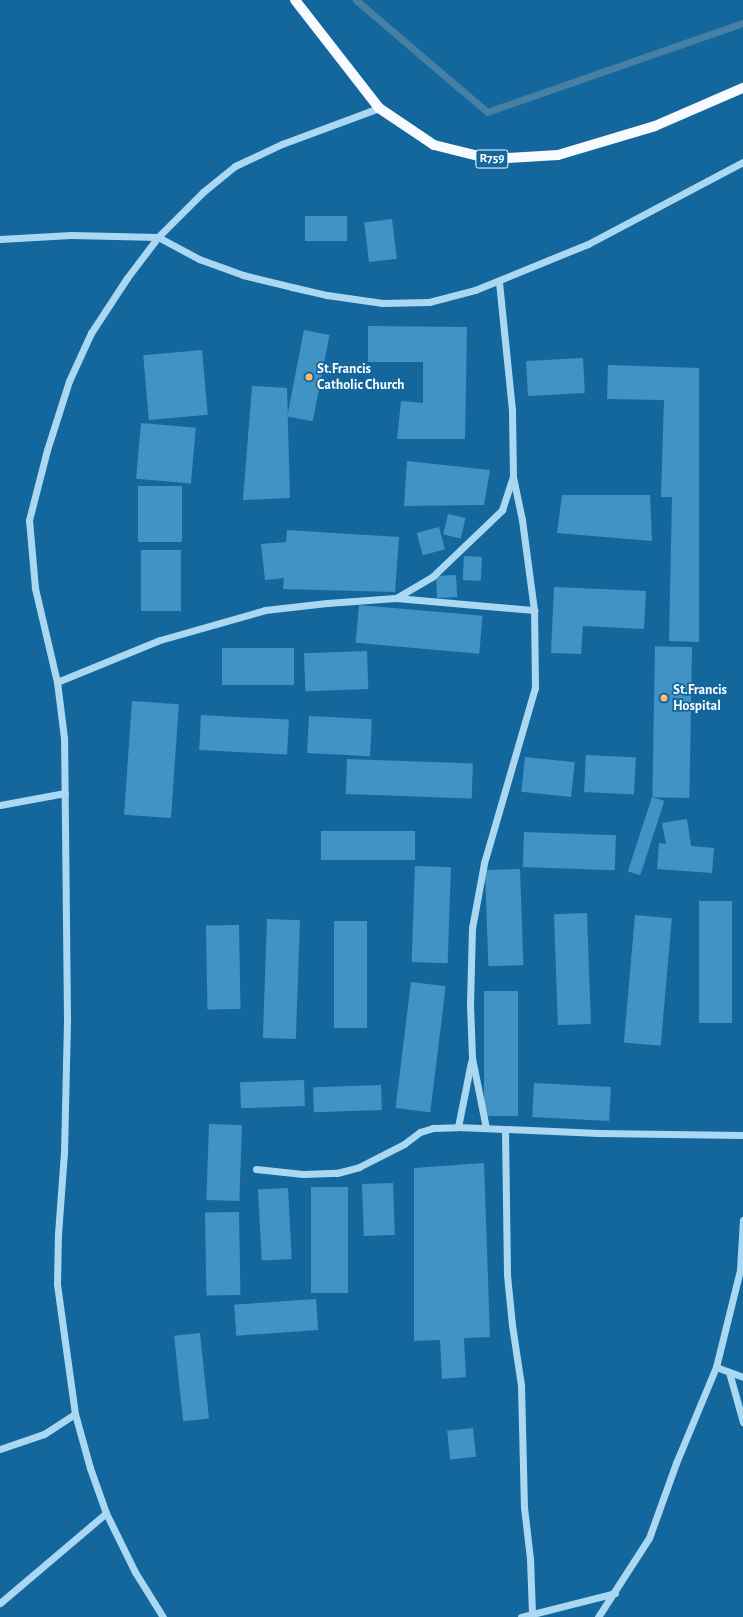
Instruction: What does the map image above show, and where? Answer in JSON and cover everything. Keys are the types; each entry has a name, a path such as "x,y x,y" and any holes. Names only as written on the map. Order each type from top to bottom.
{"main road":[{"name":"R759","path":"295,0 379,108 434,145 491,159 558,155 655,126 743,88"}],"street":[{"path":"163,1617 135,1572 106,1513 90,1468 75,1414 57,1284 58,1234 64,1153 67,1018 64,738 57,682 35,588 29,520 46,450 69,381 91,333 126,278 158,238 203,192 235,166 282,144 379,108"},
{"path":"0,239 71,235 158,238 199,259 243,275 327,295 382,303 428,302 475,290 588,244 743,162"},
{"path":"486,1128 472,1058 470,1004 472,928 484,863 536,688 534,610 522,520 513,477 512,410 499,281"},
{"path":"396,598 432,577 502,510 513,477"},
{"path":"57,682 160,640 264,610 326,603 396,598 534,610"},
{"path":"0,805 65,793"},
{"path":"458,1127 472,1058"},
{"path":"256,1169 303,1174 337,1173 359,1167 385,1154 420,1132 433,1128 486,1128 599,1134 743,1135"},
{"path":"505,1130 508,1275 512,1325 521,1385 524,1507 530,1560 532,1614"},
{"path":"598,1617 650,1538 676,1463 716,1367 740,1270 743,1220"},
{"path":"716,1367 743,1377"},
{"path":"729,1372 743,1422"},
{"path":"0,1449 44,1434 75,1414"},
{"path":"0,1603 106,1513"},
{"path":"521,1617 615,1593"}],"building":[{"path":"305,216 347,216 347,241 305,241"},
{"path":"392,219 397,259 369,262 364,222"},
{"path":"368,326 467,327 465,439 397,439 401,401 423,403 423,362 368,362"},
{"path":"304,330 330,335 313,421 287,416"},
{"path":"202,350 208,415 149,420 143,355"},
{"path":"583,358 585,393 528,396 526,361"},
{"path":"608,365 699,368 699,642 669,641 672,497 661,497 664,400 607,399"},
{"path":"252,386 287,388 290,498 243,500"},
{"path":"141,423 196,428 191,484 136,479"},
{"path":"407,461 490,470 484,505 404,506"},
{"path":"138,486 182,486 182,542 138,542"},
{"path":"562,495 650,495 652,541 557,533"},
{"path":"448,514 466,518 461,539 443,534"},
{"path":"439,527 445,549 423,555 417,533"},
{"path":"287,530 399,537 395,592 283,589 284,578 265,580 261,544 286,542"},
{"path":"141,550 181,550 181,611 141,611"},
{"path":"464,556 482,557 481,581 463,580"},
{"path":"456,575 457,597 437,598 436,576"},
{"path":"554,587 646,591 644,629 583,626 581,654 551,653"},
{"path":"359,605 483,616 479,654 356,643"},
{"path":"655,646 692,647 689,798 652,797"},
{"path":"222,648 294,648 294,685 222,685"},
{"path":"367,651 368,689 305,691 304,653"},
{"path":"132,701 179,704 171,818 124,815"},
{"path":"201,715 289,720 287,755 199,750"},
{"path":"309,716 372,719 370,756 307,753"},
{"path":"586,755 636,758 634,795 584,792"},
{"path":"525,757 575,762 571,797 521,792"},
{"path":"347,759 473,763 472,798 346,794"},
{"path":"652,797 664,801 640,875 628,871"},
{"path":"687,819 691,846 714,848 712,873 657,869 659,843 666,844 662,823"},
{"path":"321,831 415,831 415,860 321,860"},
{"path":"524,832 616,835 615,870 523,867"},
{"path":"415,866 451,867 448,963 412,962"},
{"path":"520,869 523,965 488,966 485,870"},
{"path":"699,901 732,901 732,1023 699,1023"},
{"path":"587,913 591,1024 558,1025 554,914"},
{"path":"635,915 672,918 661,1046 624,1043"},
{"path":"267,919 300,920 296,1039 263,1038"},
{"path":"334,921 367,921 367,1028 334,1028"},
{"path":"239,925 240,1009 207,1010 206,926"},
{"path":"411,982 446,986 430,1112 396,1108"},
{"path":"484,991 518,991 518,1116 484,1116"},
{"path":"304,1080 305,1106 241,1108 240,1082"},
{"path":"534,1083 611,1087 609,1121 532,1117"},
{"path":"381,1085 382,1110 314,1112 313,1087"},
{"path":"209,1124 242,1125 239,1201 206,1200"},
{"path":"484,1163 490,1337 464,1338 466,1377 442,1379 440,1340 414,1341 414,1168"},
{"path":"393,1183 395,1235 364,1236 362,1184"},
{"path":"311,1187 348,1187 348,1293 311,1293"},
{"path":"288,1188 292,1259 262,1260 258,1190"},
{"path":"239,1212 240,1295 206,1296 205,1213"},
{"path":"316,1299 318,1330 236,1336 234,1305"},
{"path":"200,1333 209,1419 183,1421 174,1336"},
{"path":"473,1428 476,1457 450,1460 447,1431"}],"waterway":[{"path":"356,0 487,112 743,23"}],"place":[{"name":"St.Francis Catholic Church","path":"309,377"},
{"name":"St.Francis Hospital","path":"664,698"}]}
